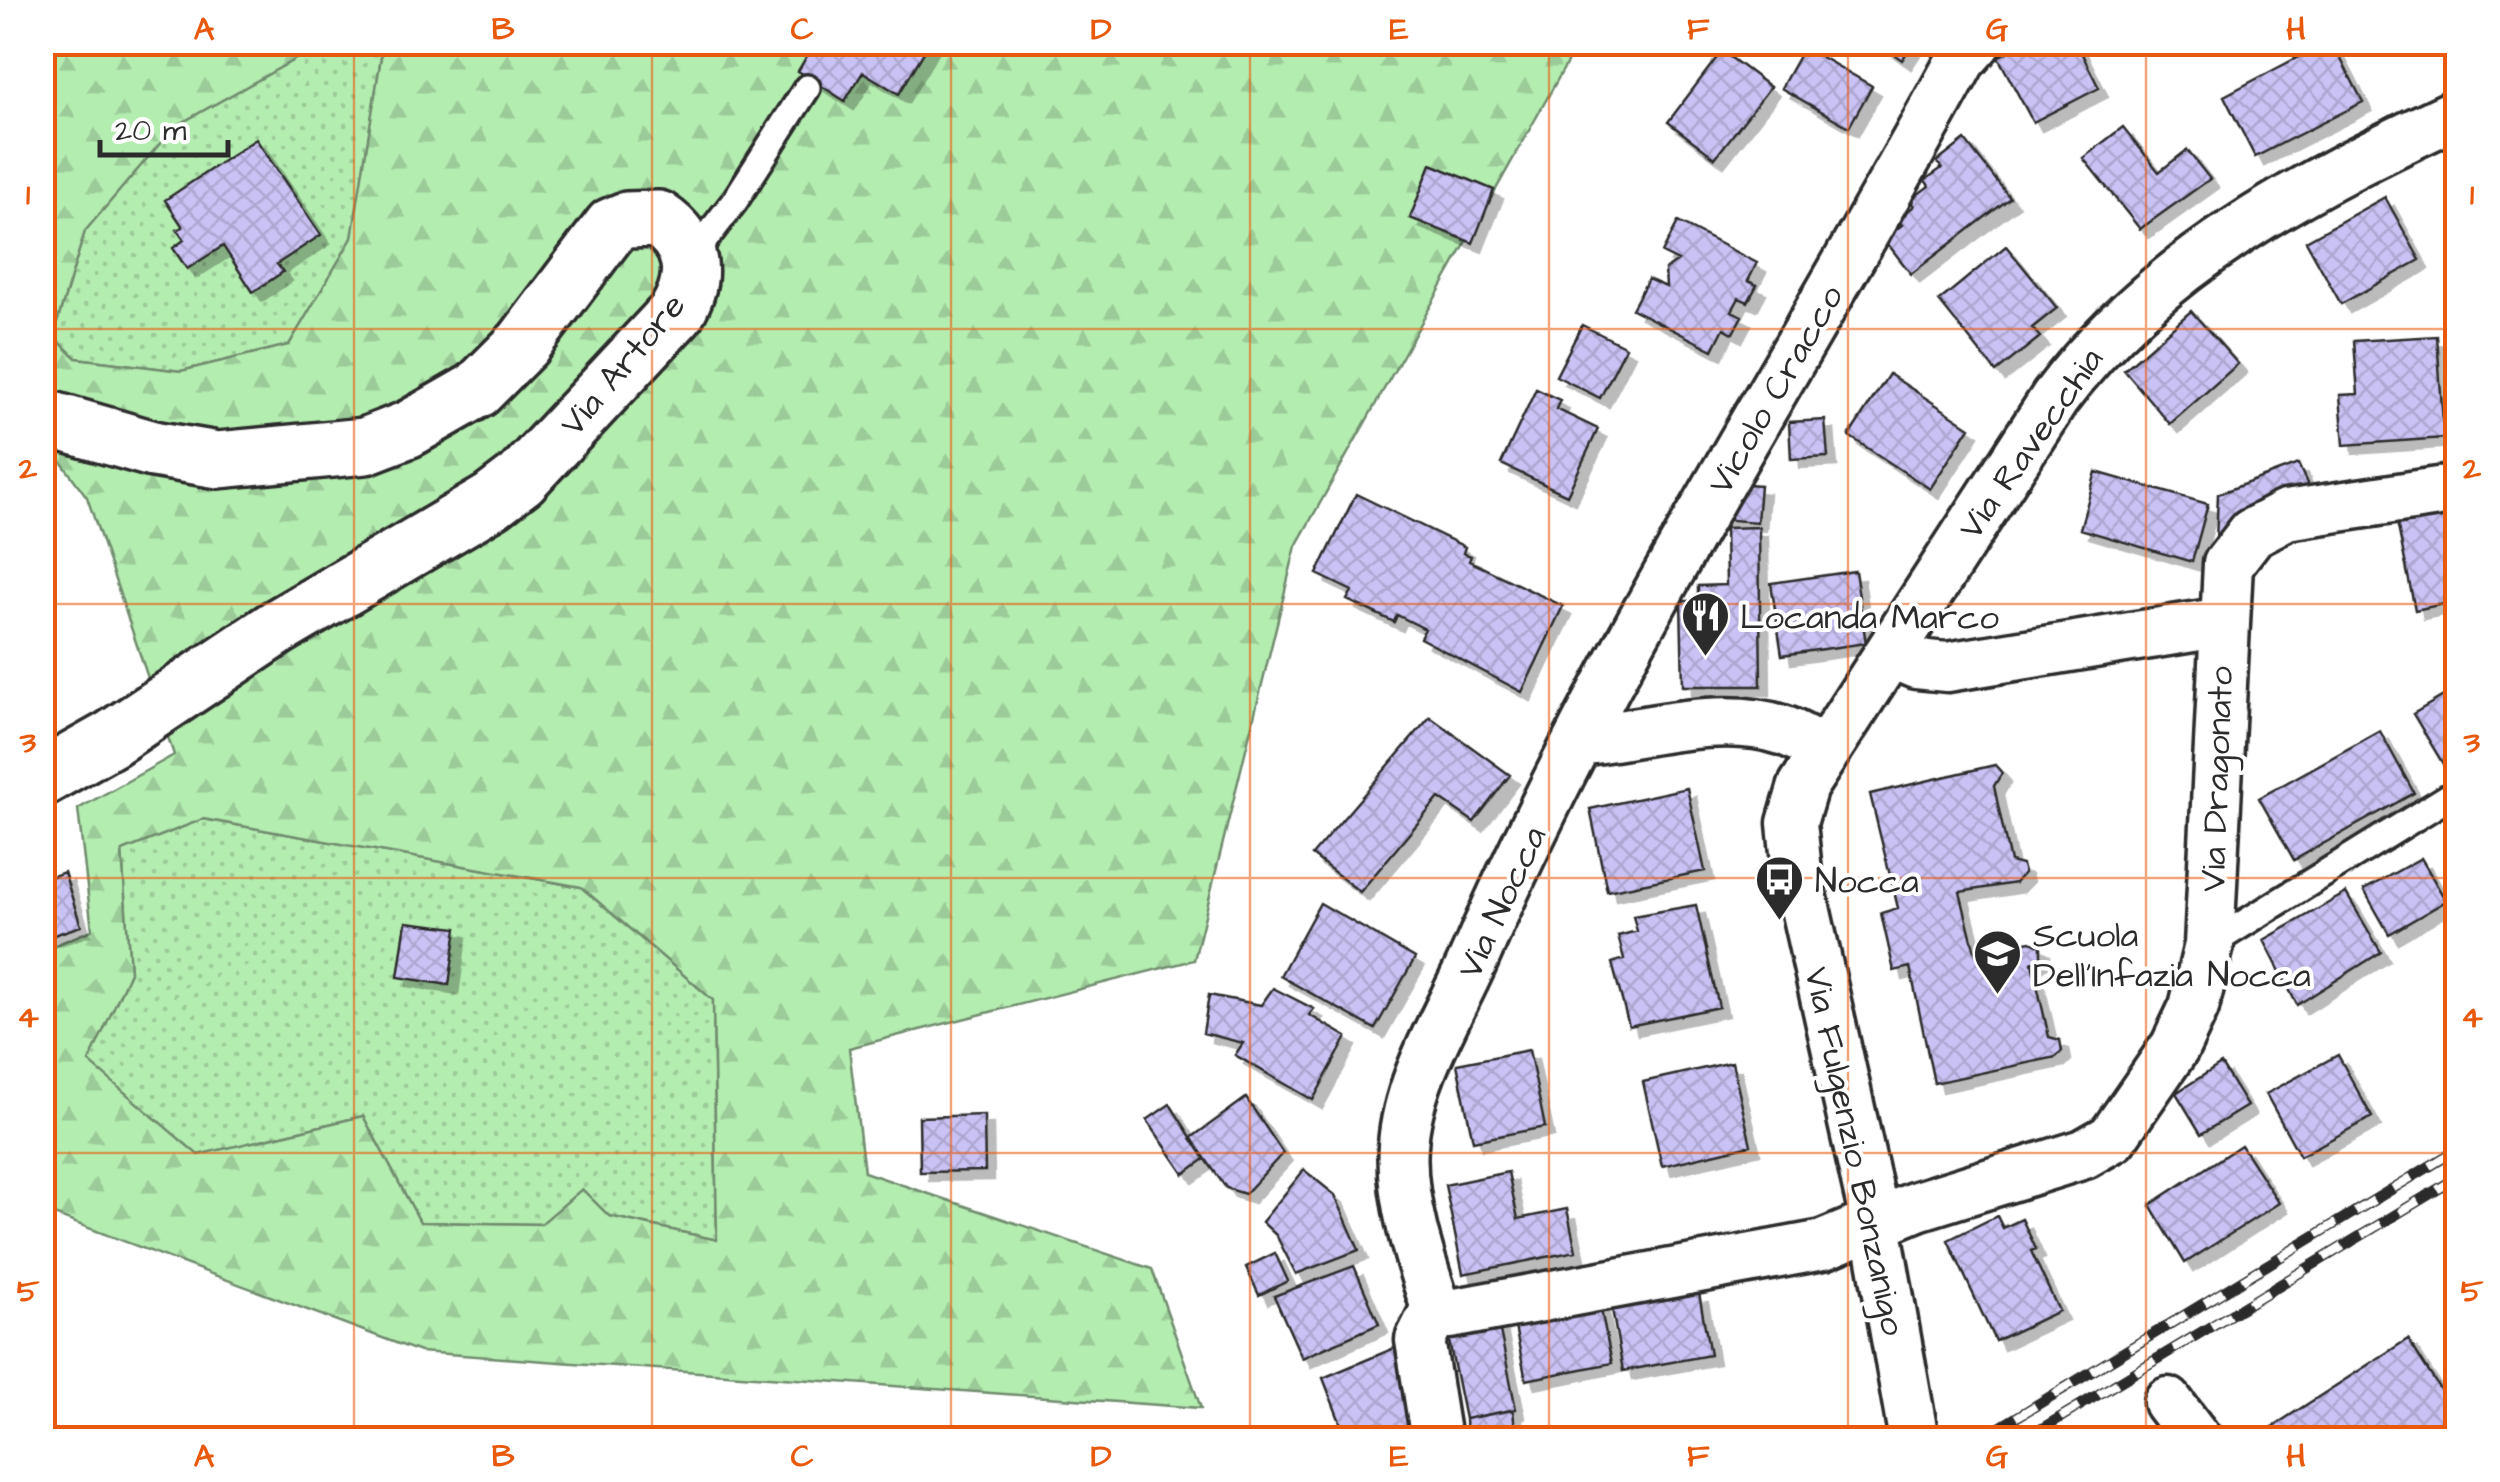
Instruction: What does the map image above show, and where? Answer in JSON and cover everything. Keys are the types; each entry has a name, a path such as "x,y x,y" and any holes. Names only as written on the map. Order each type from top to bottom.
{"street":[{"name":"Vicolo Cracco","path":"1580,741 1682,551 1961,60 1977,42"},
{"name":"Via Ravecchia","path":"1824,750 2055,398 2094,346 2146,296 2237,231 2334,170 2458,113"},
{"name":"Via Artore","path":"42,417 153,449 218,460 265,459 365,446 409,429 476,390 523,344 612,226 626,220 658,220 684,242 690,258 686,296 676,312 521,479 492,501 278,627 112,738 42,778"},
{"name":"Via Dragonato","path":"1876,1225 1918,1206 2084,1154 2112,1138 2176,1046 2194,1008 2209,945 2228,564 2252,533 2286,514 2458,490"},
{"name":"Via Dragonato","path":"1890,653 1916,664 1948,667 2223,622"},
{"path":"1580,741 1712,725 1762,725 1786,731 1824,750"},
{"name":"Via Nocca","path":"1436,1308 1408,1196 1403,1146 1418,1081 1516,860 1580,741"},
{"name":"Via Fulgenzio Bonzanigo","path":"1824,750 1803,786 1792,823 1797,872 1876,1225 1914,1440"},
{"path":"1436,1440 1420,1340 1436,1308 1450,1314 1823,1245 1876,1225"},
{"path":"2168,1402 2197,1440"}],"lane":[{"path":"690,258 734,202 807,88"},
{"path":"2209,945 2458,791"}],"green space":[{"path":"43,43 324,43 174,127 85,231 53,336 76,358 181,371 289,345 352,238 382,51 371,43 1578,43 1296,546 1194,960 849,1048 864,1172 1152,1269 1201,1408 420,1352 43,1211 43,950 92,930 78,809 174,755 87,497 43,437","holes":["203,819 581,887 713,1000 717,1240 609,1216 582,1189 541,1224 420,1222 363,1116 198,1155 89,1062 130,972 122,851"]},
{"path":"324,43 371,43 382,51 353,238 289,345 181,371 76,358 53,336 85,231 174,127"},
{"path":"203,819 581,887 713,1000 717,1240 609,1216 541,1224 420,1222 363,1116 198,1155 88,1062 130,972 122,851"}],"building":[{"path":"815,42 930,42 899,94 863,72 845,101 798,71"},
{"path":"1877,42 1914,42 1902,60"},
{"path":"2025,42 2076,42 2099,88 2033,122 1998,57"},
{"path":"2332,42 2363,102 2255,157 2224,96"},
{"path":"1804,47 1872,86 1849,127 1781,88"},
{"path":"1722,51 1770,87 1715,158 1668,122"},
{"path":"2123,127 2159,172 2187,150 2210,179 2140,229 2083,158"},
{"path":"256,139 321,235 277,264 283,272 253,292 223,246 187,269 173,248 184,240 177,230 183,227 165,200"},
{"path":"1965,140 2010,198 1911,274 1884,239 1902,225 1897,220 1914,206 1910,200 1929,186 1925,180 1942,168 1937,162"},
{"path":"1431,164 1494,190 1473,243 1410,218"},
{"path":"2385,197 2420,260 2341,304 2306,241"},
{"path":"1678,222 1757,263 1748,281 1757,285 1748,302 1739,298 1732,311 1742,316 1733,333 1724,328 1713,350 1632,309 1648,279 1666,287 1665,270 1678,261 1662,253"},
{"path":"2006,246 2057,308 2032,328 2040,337 1996,372 1939,301"},
{"path":"2191,311 2238,364 2170,424 2124,370"},
{"path":"1582,325 1626,347 1600,398 1556,376"},
{"path":"2437,336 2444,438 2344,445 2340,395 2358,394 2354,341"},
{"path":"1889,374 1970,427 1930,489 1849,436"},
{"path":"1536,389 1560,400 1556,409 1598,429 1567,495 1501,464"},
{"path":"1825,420 1828,457 1791,459 1789,422"},
{"path":"2298,464 2310,490 2216,541 2218,494"},
{"path":"2096,472 2208,504 2192,562 2080,529"},
{"path":"1734,483 1760,485 1757,522 1718,519"},
{"path":"1356,494 1465,547 1463,553 1471,556 1469,561 1563,606 1522,692 1420,638 1425,629 1397,615 1394,622 1347,600 1352,591 1317,574"},
{"path":"2458,509 2458,601 2415,610 2397,522"},
{"path":"1759,527 1761,686 1683,686 1681,601 1698,601 1698,586 1726,585 1725,528"},
{"path":"1855,571 1866,643 1782,655 1771,583"},
{"path":"2457,688 2458,762 2446,769 2413,714"},
{"path":"1430,717 1510,775 1474,822 1439,798 1360,892 1312,855"},
{"path":"2380,731 2414,793 2294,860 2259,798"},
{"path":"1995,765 2002,773 1994,786 2010,862 2022,865 2024,873 2015,883 1960,892 1975,952 2031,941 2041,946 2041,956 2032,963 2049,1037 2060,1040 2062,1051 2056,1057 1934,1083 1910,967 1894,971 1881,913 1898,908 1870,794"},
{"path":"1687,788 1705,871 1607,891 1590,809"},
{"path":"2421,858 2446,901 2389,934 2364,890"},
{"path":"64,872 81,926 42,939 42,880"},
{"path":"2346,893 2381,952 2297,1005 2264,940"},
{"path":"1320,903 1415,958 1375,1029 1280,976"},
{"path":"1696,905 1719,1007 1629,1026 1612,963 1624,959 1618,936 1637,931 1633,916"},
{"path":"406,922 457,928 449,985 398,977"},
{"path":"1273,988 1314,1009 1309,1015 1347,1037 1313,1100 1235,1055 1243,1043 1203,1033 1209,995 1261,1005"},
{"path":"1529,1050 1545,1127 1473,1141 1457,1064"},
{"path":"2338,1055 2372,1117 2300,1156 2266,1094"},
{"path":"1732,1062 1751,1145 1662,1166 1643,1082"},
{"path":"2221,1064 2247,1106 2201,1134 2176,1093"},
{"path":"1246,1098 1283,1153 1245,1194 1226,1188 1191,1138"},
{"path":"1170,1104 1205,1159 1184,1174 1147,1120"},
{"path":"984,1115 985,1171 920,1172 919,1117"},
{"path":"2241,1145 2279,1203 2185,1263 2150,1205"},
{"path":"1304,1170 1335,1195 1359,1250 1296,1274 1276,1235 1262,1222"},
{"path":"1508,1172 1518,1219 1567,1209 1576,1251 1463,1274 1445,1185"},
{"path":"1997,1216 2003,1228 2022,1219 2036,1249 2031,1251 2059,1311 1995,1341 1948,1240"},
{"path":"1275,1253 1288,1281 1259,1295 1246,1267"},
{"path":"1354,1266 1379,1324 1302,1358 1274,1296"},
{"path":"1699,1293 1710,1355 1623,1371 1612,1309"},
{"path":"1600,1305 1612,1363 1526,1380 1514,1322"},
{"path":"1498,1321 1516,1409 1465,1419 1447,1331"},
{"path":"2408,1339 2458,1418 2458,1440 2252,1440"},
{"path":"1397,1347 1427,1440 1347,1440 1323,1378"},
{"path":"1513,1410 1516,1440 1466,1440 1465,1419"}],"railway":[{"path":"1979,1440 2458,1149"},
{"path":"2023,1440 2458,1177"}],"place":[{"name":"Locanda Marco","path":"1705,658"},
{"name":"Nocca","path":"1780,922"},
{"name":"Scuola Dell'Infazia Nocca","path":"1998,996"}]}
